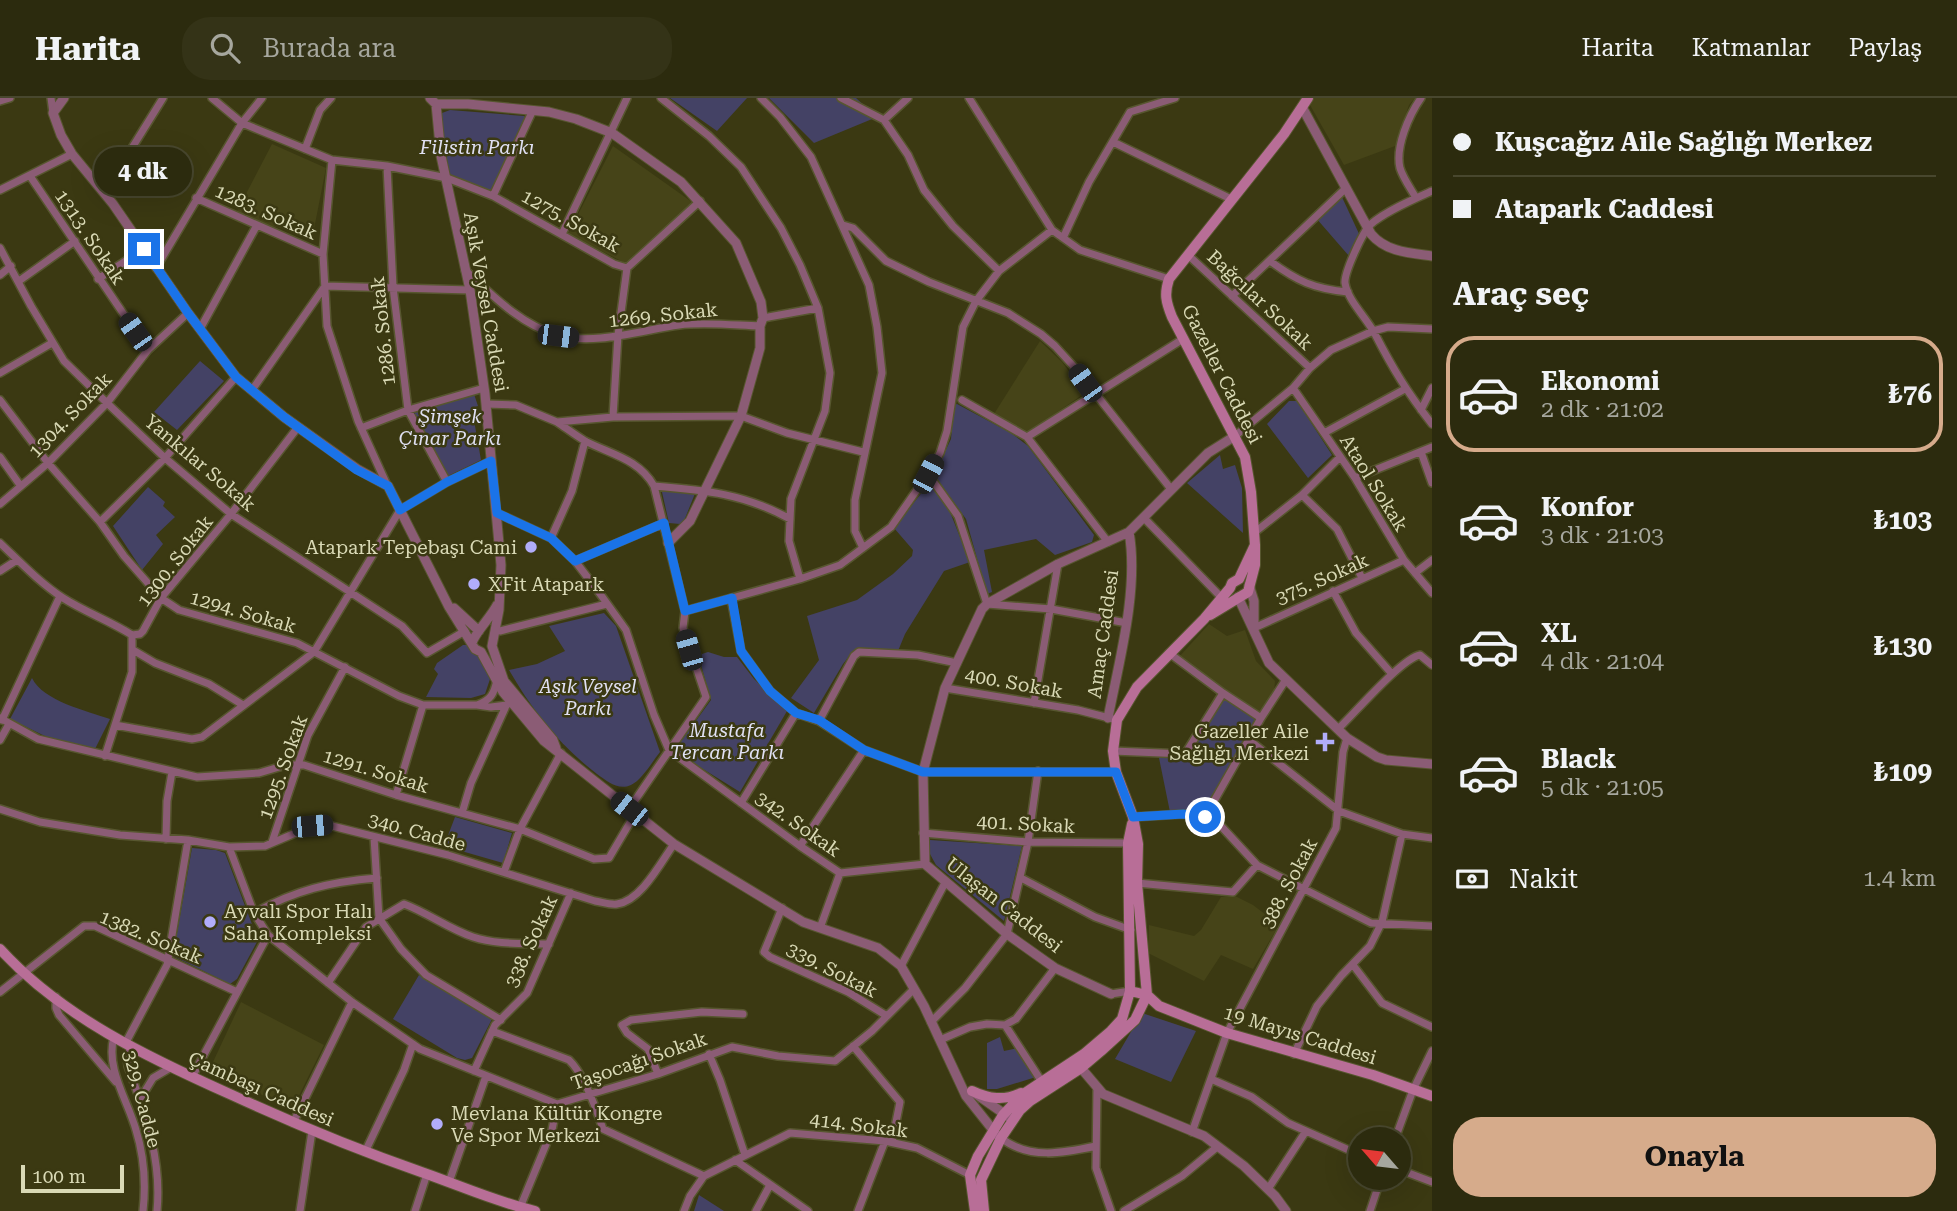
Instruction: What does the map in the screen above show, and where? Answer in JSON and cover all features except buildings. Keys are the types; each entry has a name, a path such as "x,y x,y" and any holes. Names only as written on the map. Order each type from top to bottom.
{"main road":[{"path":"1168,279 1284,134 1303,101"},
{"name":"Gazeller Caddesi","path":"1168,279 1165,301 1245,457 1255,532 1255,566 1249,585"},
{"name":"Gazeller Caddesi","path":"1239,579 1255,545"},
{"path":"1008,1118 1081,1068 1135,1020 1142,1009 1147,995 1137,883 1138,844 1133,817 1116,772 1113,719 1137,687 1204,619 1232,583 1239,579 1245,580 1249,585 1247,594 1204,619"},
{"path":"1230,588 1238,597"},
{"path":"975,1211 970,1175 978,1156 997,1134 1022,1095 1084,1054 1122,1018 1130,991 1128,843 1133,817"},
{"name":"Çambaşı Caddesi","path":"0,949 22,973 56,998 128,1046 170,1068 365,1152 520,1209 535,1211"},
{"path":"1130,991 1147,995 1159,1006"},
{"path":"1126,1007 1142,1009 1159,1006"},
{"name":"19 Mayıs Caddesi","path":"1159,1006 1227,1033 1373,1075 1432,1096"},
{"path":"972,1091 983,1097 1000,1099 1016,1096 1038,1084"},
{"path":"984,1211 981,1180 997,1134"}],"street":[{"path":"0,101 10,98"},
{"path":"51,98 61,135 72,154 104,193 236,377 357,470 388,486"},
{"path":"53,113 64,98"},
{"path":"104,193 163,98"},
{"name":"1275. Sokak","path":"212,98 242,123 332,160 387,166 447,178 493,196 614,264 627,268 700,201"},
{"path":"156,268 242,123 262,98"},
{"path":"304,149 320,110 331,98"},
{"path":"562,234 627,98"},
{"path":"660,98 709,136 741,167 781,228 818,308 830,373 825,411 792,499 789,541 800,579"},
{"path":"761,98 780,117 811,157 869,285 882,373 863,452 855,500 855,531 863,548"},
{"path":"841,98 884,120 908,155 924,190 953,226 999,271"},
{"path":"884,120 908,98"},
{"path":"969,98 1052,230 1080,250 1168,279"},
{"path":"1063,238 1089,182 1130,112 1175,98"},
{"path":"1416,198 1400,167 1399,149 1414,107 1421,98"},
{"path":"433,101 469,101 533,110 576,119 612,133 681,182 736,243 761,302 760,348 741,416 690,521 668,543"},
{"name":"Aşık Veysel Caddesi","path":"433,101 441,156 470,290 486,404 502,565 495,639 505,681 559,751"},
{"path":"1303,101 1345,189 1376,240 1384,246 1407,253 1432,256"},
{"path":"493,196 533,110"},
{"path":"1113,142 1231,199"},
{"path":"0,190 72,154"},
{"path":"332,160 323,254 327,326 361,428 449,607 472,643"},
{"name":"1286. Sokak","path":"387,166 393,287 408,410 447,482"},
{"name":"1313. Sokak","path":"30,176 148,350"},
{"path":"1232,296 1345,189"},
{"path":"1432,191 1371,224 1348,265 1345,276 1348,292 1405,389 1432,424"},
{"name":"1283. Sokak","path":"196,198 323,254"},
{"path":"200,330 257,225"},
{"path":"843,225 853,228 886,261 1008,313 1041,334 1055,346 1171,489"},
{"path":"685,611 840,565 891,527 940,453 947,431 963,327 976,301 999,271 1052,230"},
{"path":"19,281 75,241"},
{"name":"Yankılar Sokak","path":"0,248 64,361 165,458 231,514 402,626 427,653 465,631"},
{"path":"98,279 144,249"},
{"name":"Bağcılar Sokak","path":"1188,255 1310,368"},
{"path":"1270,261 1293,278 1315,286 1348,292"},
{"path":"0,275 11,266"},
{"path":"613,417 618,335 627,268"},
{"name":"1269. Sokak","path":"465,270 519,317 558,336 578,338 681,325 761,322 818,308"},
{"path":"325,286 470,290"},
{"path":"252,390 325,286"},
{"name":"1304. Sokak","path":"0,504 48,463 107,403 148,350 188,313"},
{"path":"987,604 1058,564 1129,532 1208,453 1235,436 1293,388 1331,349 1388,327 1432,329"},
{"path":"1027,437 1183,339"},
{"path":"0,373 52,343"},
{"path":"100,522 165,458 236,377"},
{"path":"361,428 408,410 484,388"},
{"name":"Ataol Sokak","path":"1293,388 1355,478 1404,560 1432,593"},
{"path":"1421,410 1432,388"},
{"path":"1324,433 1405,389"},
{"name":"1294. Sokak","path":"0,400 48,463 100,522 124,556 161,598 179,610 297,643 399,696 423,705 508,705"},
{"path":"962,400 1027,437 1108,542"},
{"path":"486,404 516,405 557,422 586,441 638,467 647,473 654,486 685,611 683,628 706,697 669,750 632,811"},
{"path":"557,422 613,417 741,416 787,433 863,452"},
{"name":"1300. Sokak","path":"132,635 143,631 161,598 231,514 298,427"},
{"path":"551,538 572,491 586,441"},
{"path":"1355,478 1432,447"},
{"path":"1421,452 1432,483"},
{"path":"0,457 20,485"},
{"path":"1255,532 1302,495 1340,457"},
{"path":"115,724 192,739 202,737 314,652 349,590 400,510 447,482 491,461"},
{"path":"928,474 957,516 987,604"},
{"path":"654,486 706,490 764,505 790,520"},
{"path":"1302,495 1337,529 1362,578"},
{"path":"497,513 551,538 575,561 607,604 625,630 669,750"},
{"path":"1144,518 1221,597"},
{"path":"575,561 664,523"},
{"name":"Amaç Caddesi","path":"1113,719 1127,622 1132,559 1129,532"},
{"path":"0,543 60,596 93,617 132,635 132,672 105,756"},
{"path":"0,571 17,559"},
{"name":"375. Sokak","path":"1254,628 1404,560"},
{"path":"1415,573 1432,560"},
{"path":"1034,703 1058,564"},
{"name":"Gazeller Caddesi","path":"1249,585 1254,601 1254,628"},
{"path":"1333,591 1356,633 1392,674"},
{"path":"0,740 4,721 60,596"},
{"path":"444,596 461,616 479,631 486,631 495,639"},
{"name":"Gazeller Caddesi","path":"1238,597 1269,663 1347,738 1386,760 1432,764"},
{"path":"732,598 741,651 770,691 796,713 819,720 864,750 923,772 1116,772"},
{"name":"Aşık Veysel Caddesi","path":"499,600 491,616 473,636 472,643 475,649 481,652 508,705 544,741 674,844 803,922 877,948 901,966 940,1040 965,1096 997,1134"},
{"path":"481,652 488,651 495,639 607,604"},
{"path":"987,604 1051,609 1127,622"},
{"name":"Ulaşan Caddesi","path":"987,604 945,688 923,772 925,864 1007,934 1055,968 1111,995"},
{"path":"133,650 155,663 209,684 243,705"},
{"path":"819,720 854,656 859,652 918,655 957,663"},
{"path":"1169,653 1261,718"},
{"path":"1338,729 1392,674 1418,654 1432,665"},
{"name":"1295. Sokak","path":"272,842 307,735 345,667"},
{"path":"477,705 488,701 494,693 497,680"},
{"path":"1205,817 1285,681"},
{"name":"400. Sokak","path":"945,688 1113,719"},
{"path":"1113,751 1185,754 1223,693"},
{"path":"396,795 423,705"},
{"path":"462,813 471,783 508,705"},
{"path":"741,803 796,713"},
{"name":"1291. Sokak","path":"4,721 38,739 197,777 259,773 286,765 304,765 396,795 520,829 594,859 609,858 632,811"},
{"name":"388. Sokak","path":"1192,1132 1227,1033 1336,828 1340,773 1347,738"},
{"path":"1249,740 1339,811 1402,834 1432,838"},
{"name":"342. Sokak","path":"669,750 841,873 925,864"},
{"path":"800,846 864,750"},
{"path":"504,872 520,829 559,751"},
{"path":"931,1022 965,988 1007,934 1028,842 1038,771"},
{"path":"166,839 167,801 172,772"},
{"name":"340. Cadde","path":"0,809 40,822 120,835 188,840 229,847 265,846 312,826 328,825 615,904 638,894 674,844"},
{"path":"1133,817 1183,814 1205,817 1220,825 1257,865 1303,891 1371,923 1432,926"},
{"name":"401. Sokak","path":"923,833 1028,842 1128,843"},
{"path":"1294,1054 1317,1006 1370,946 1382,922 1402,834"},
{"path":"374,836 379,918 401,950 426,975 501,1020"},
{"path":"128,1046 167,965 188,840"},
{"name":"Taşocağı Sokak","path":"229,847 254,913 268,935 352,1002 413,1044 557,1104 658,1074 732,1047 778,1056 835,1061 914,989"},
{"path":"1137,883 1233,892 1257,865"},
{"path":"820,928 841,873"},
{"path":"254,913 284,897 313,887 345,880 377,878"},
{"path":"1021,878 1094,917 1131,930"},
{"path":"901,966 946,881"},
{"name":"338. Sokak","path":"474,1071 492,1031 527,993 570,893"},
{"path":"328,983 366,927 404,904 472,937 502,943 549,944"},
{"name":"339. Sokak","path":"782,908 764,952 848,992 887,1016"},
{"name":"1382. Sokak","path":"22,973 84,926 95,926 237,992"},
{"path":"192,1077 268,935"},
{"path":"1353,965 1382,1003 1432,1027"},
{"path":"940,1040 970,1027 1005,1025 1016,1019 1055,968"},
{"path":"0,992 22,973"},
{"path":"1111,995 1130,991"},
{"path":"1111,995 1126,1007"},
{"path":"56,998 59,1015 121,1088"},
{"path":"293,1123 352,1002"},
{"path":"658,1074 648,1049 627,1033 622,1025 631,1020 702,1012 743,1014"},
{"path":"1005,1025 1038,1084"},
{"path":"492,1031 569,1060 576,1066 591,1095 603,1129 704,1176 690,1196 684,1211"},
{"name":"329. Cadde","path":"114,1037 112,1056 136,1129 142,1158 145,1185 143,1211"},
{"path":"365,1152 404,1070 413,1044"},
{"name":"329. Cadde","path":"128,1046 127,1062 152,1135 159,1192 157,1211"},
{"path":"853,1046 900,1102 888,1142 858,1211"},
{"path":"1399,1127 1432,1051"},
{"path":"709,1054 745,1155"},
{"name":"329. Cadde","path":"140,1100 153,1078 170,1068"},
{"path":"1081,1068 1103,1094 1203,1136 1244,1166 1286,1211"},
{"path":"449,1182 486,1076"},
{"name":"Aşık Veysel Caddesi","path":"957,1076 1008,1118"},
{"path":"1211,1079 1252,1097 1288,1123 1348,1149"},
{"path":"1097,1087 1096,1168 1111,1211"},
{"path":"520,1209 552,1130 557,1104"},
{"path":"300,1211 312,1131"},
{"path":"1268,1189 1306,1131"},
{"name":"414. Sokak","path":"704,1176 790,1132 917,1147 970,1175"},
{"path":"997,1134 1028,1153 1097,1146"},
{"path":"1124,1211 1182,1176 1217,1147"},
{"path":"735,1160 808,1211"},
{"path":"415,1211 427,1174"},
{"path":"1411,1174 1432,1182"},
{"path":"756,1211 770,1185"},
{"path":"1370,1211 1377,1190"}],"shaded area":[{"path":"1313,98 1415,98 1409,105 1395,146 1344,165 1310,105"},
{"path":"272,144 326,168 313,234 265,225 237,211"},
{"path":"613,146 692,202 625,263 568,234"},
{"path":"1040,341 1062,362 1085,393 1027,433 994,414"},
{"path":"1209,624 1227,636 1245,630 1256,661 1275,681 1274,692 1260,713 1179,657"},
{"path":"1235,896 1253,905 1279,925 1253,969 1221,955 1204,981 1148,953 1149,925 1194,936 1201,930 1221,897"},
{"path":"241,1002 324,1045 292,1110 215,1071 213,1062"}],"green space":[{"path":"670,98 747,98 717,131"},
{"path":"769,98 856,98 877,117 814,143"},
{"name":"Filistin Parkı","path":"450,110 524,116 527,119 490,192 450,176 441,126 442,113"},
{"path":"1341,195 1361,238 1349,256 1316,218"},
{"path":"200,361 224,381 177,430 154,412"},
{"name":"Şimşek Çınar Parkı","path":"474,394 478,406 472,409 481,460 448,476 414,415 415,411"},
{"path":"1289,401 1297,401 1332,455 1308,478 1267,424"},
{"path":"957,404 1011,433 1028,446 1094,535 1092,542 1055,555 1036,539 984,550 992,592 987,594 966,519 934,475 951,439 954,405"},
{"path":"1220,455 1223,469 1235,465 1242,488 1243,533 1187,483"},
{"path":"930,482 948,507 970,562 944,571 905,634 898,651 853,651 814,713 791,698 819,660 807,616 857,600 893,574 912,556 913,550 894,528"},
{"path":"148,487 165,502 163,506 175,517 156,535 163,544 142,570 113,526"},
{"path":"696,491 684,521 680,524 669,523 662,492"},
{"name":"Aşık Veysel Parkı","path":"604,613 616,626 660,752 639,779 626,787 609,782 571,752 537,713 509,670 537,664 565,651 549,626"},
{"path":"463,645 469,645 475,655 478,655 490,679 485,694 471,698 426,697 438,674 434,669 437,663"},
{"name":"Mustafa Tercan Parkı","path":"708,652 724,657 737,657 754,679 787,711 740,792 674,751 711,700 701,665 702,654"},
{"path":"32,678 55,699 110,719 95,749 51,739 10,719"},
{"path":"1224,696 1256,717 1207,806 1198,813 1170,812 1158,753 1186,755"},
{"path":"455,817 512,833 503,863 444,846"},
{"path":"930,840 1022,846 1004,921 936,865 930,854"},
{"path":"192,848 225,853 258,940 237,979 230,984 173,956"},
{"path":"419,975 492,1019 472,1058 457,1058 393,1019"},
{"path":"1142,1013 1196,1031 1171,1082 1115,1059"},
{"path":"1000,1037 1004,1051 1018,1048 1036,1077 997,1089 987,1089 987,1043"},
{"path":"699,1195 724,1211 694,1211"}],"place":[{"name":"Atapark Tepebaşı Cami","path":"531,547"},
{"name":"XFit Atapark","path":"474,584"},
{"name":"Gazeller Aile Sağlığı Merkezi","path":"1325,742"},
{"name":"Ayvalı Spor Halı Saha Kompleksi","path":"210,922"},
{"name":"Mevlana Kültür Kongre Ve Spor Merkezi","path":"437,1124"}],"route":[{"path":"144,249 236,377 284,417 357,470 388,486 400,510 447,482 491,461 497,513 551,538 575,561 664,523 685,611 732,598 741,651 770,691 796,713 819,720 864,750 923,772 1116,772 1133,817 1183,814 1205,817"}]}
